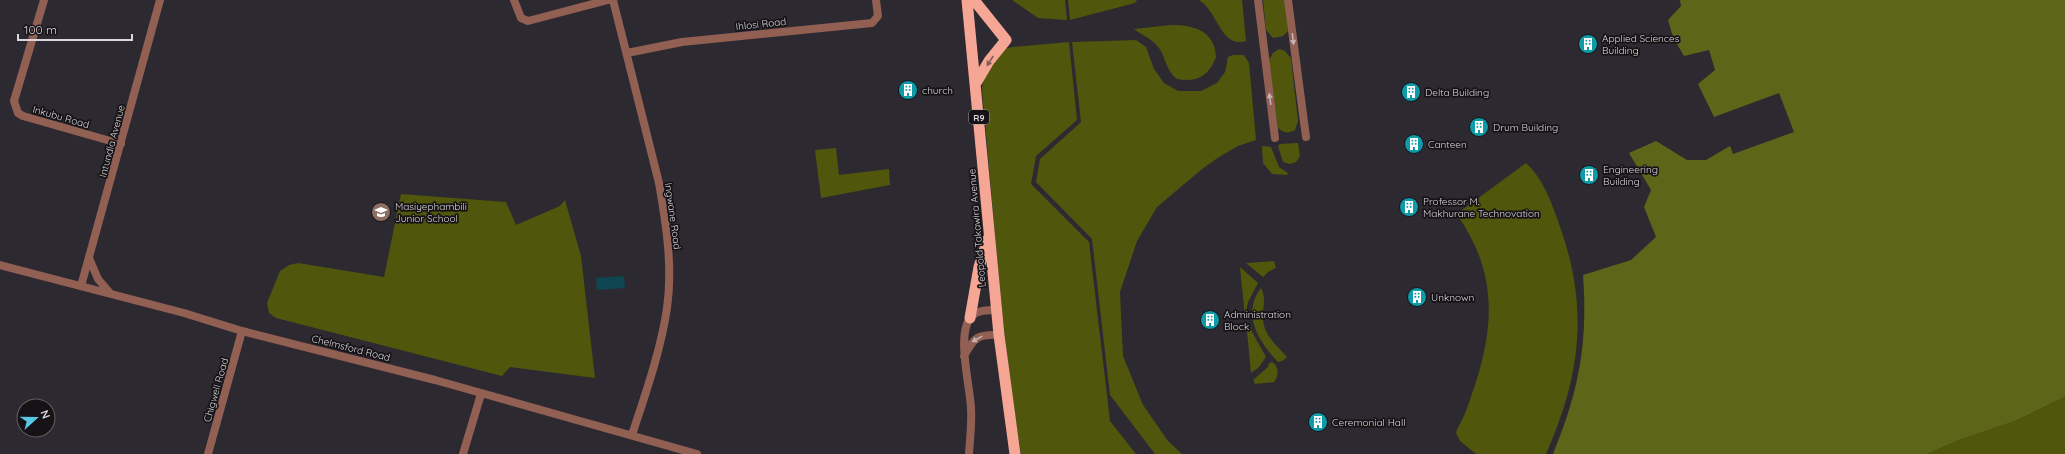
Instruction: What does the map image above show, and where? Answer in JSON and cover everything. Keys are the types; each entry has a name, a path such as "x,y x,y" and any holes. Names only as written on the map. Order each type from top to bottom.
{"highway":[{"name":"Leopold Takawira Avenue","path":"967,0 999,335 1015,454"},
{"path":"974,0 1006,40 993,56 976,83"},
{"path":"970,318 979,267 989,234"}],"street":[{"name":"Inkubu Road","path":"44,0 14,101 18,113 23,116 121,144"},
{"name":"Intundla Avenue","path":"81,286 160,0"},
{"path":"514,0 521,18 528,21 608,0"},
{"name":"Ingwane Road","path":"613,0 628,53 659,183 668,264 668,292 665,320 632,435"},
{"name":"Ihlosi Road","path":"628,53 682,42 872,23 878,16 876,0"},
{"path":"1258,0 1275,138"},
{"path":"1288,0 1306,137"},
{"path":"89,258 98,279 110,293"},
{"name":"Chelmsford Road","path":"1,268 110,293 242,331 435,380 697,454"},
{"path":"969,454 971,409 964,356 964,336 970,318 982,311 997,310"},
{"name":"Chigwell Road","path":"208,454 242,331"},
{"path":"964,356 972,342 978,337 986,335 999,335"},
{"path":"462,454 481,394"}],"green space":[{"path":"1012,0 1065,0 1067,20 1038,18"},
{"path":"1068,0 1137,0 1135,3 1070,20"},
{"path":"1199,0 1242,0 1246,41 1238,42 1225,34 1205,5"},
{"path":"1263,0 1285,0 1288,31 1283,36 1273,38 1266,30"},
{"path":"1680,0 2065,0 2065,397 2015,421 1957,441 1927,454 1553,454 1569,409 1580,366 1584,323 1583,275 1631,260 1656,237 1644,207 1651,190 1629,153 1656,141 1687,160 1706,160 1730,146 1733,154 1794,132 1779,93 1714,117 1698,84 1715,70 1709,50 1684,56 1673,37 1668,20 1681,6"},
{"path":"1171,25 1195,28 1202,31 1212,41 1215,48 1216,57 1210,69 1201,77 1190,80 1177,79 1169,69 1158,47 1134,29"},
{"path":"1136,40 1146,47 1154,69 1164,83 1178,91 1201,91 1217,83 1225,72 1228,57 1233,55 1244,55 1249,63 1256,140 1238,146 1219,157 1202,169 1157,207 1137,241 1120,292 1123,356 1143,405 1168,441 1182,454 1155,454 1110,395 1092,239 1036,182 1040,159 1081,122 1072,42"},
{"path":"1069,42 1077,120 1036,156 1031,184 1089,242 1110,421 1136,454 1021,454 1008,364 998,273 982,91 983,77 1002,49"},
{"path":"1279,49 1285,51 1291,58 1298,121 1295,130 1290,132 1284,132 1278,128 1269,60 1273,53"},
{"path":"1298,143 1300,156 1296,162 1290,164 1283,162 1278,146 1280,144"},
{"path":"1262,146 1271,147 1279,167 1288,173 1287,175 1272,174 1263,163"},
{"path":"836,148 839,175 889,169 890,185 821,198 815,150"},
{"path":"1526,163 1537,175 1549,198 1568,252 1574,281 1577,310 1577,339 1574,367 1558,424 1546,454 1476,454 1460,441 1456,433 1467,408 1481,365 1486,343 1488,300 1486,279 1480,258 1471,237 1458,216 1462,210"},
{"path":"401,194 506,202 516,225 560,206 565,200 581,256 595,378 510,367 502,376 276,318 269,313 267,303 280,271 289,265 298,263 384,277"},
{"path":"1274,261 1276,268 1268,272 1263,277 1246,263"},
{"path":"1240,267 1258,283 1248,302 1245,317"},
{"path":"1261,288 1264,296 1264,325 1268,335 1287,357 1282,361 1278,362 1271,354 1259,337 1255,327 1253,308 1255,298"},
{"path":"1246,321 1266,357 1258,368 1251,373"},
{"path":"1272,362 1278,371 1274,382 1255,384 1253,380 1268,367 1269,363"},
{"path":"2065,397 2065,454 1927,454 1957,441 2015,421"}],"water":[{"path":"624,276 625,288 597,290 596,278"}],"place":[{"name":"Applied Sciences Building","path":"1588,44"},
{"name":"church","path":"908,90"},
{"name":"Delta Building","path":"1411,92"},
{"name":"Drum Building","path":"1479,127"},
{"name":"Canteen","path":"1414,144"},
{"name":"Engineering Building","path":"1589,175"},
{"name":"Professor M. Makhurane Technovation","path":"1409,207"},
{"name":"Masiyephambili Junior School","path":"381,212"},
{"name":"Unknown","path":"1417,297"},
{"name":"Administration Block","path":"1210,320"},
{"name":"Ceremonial Hall","path":"1318,422"}]}
